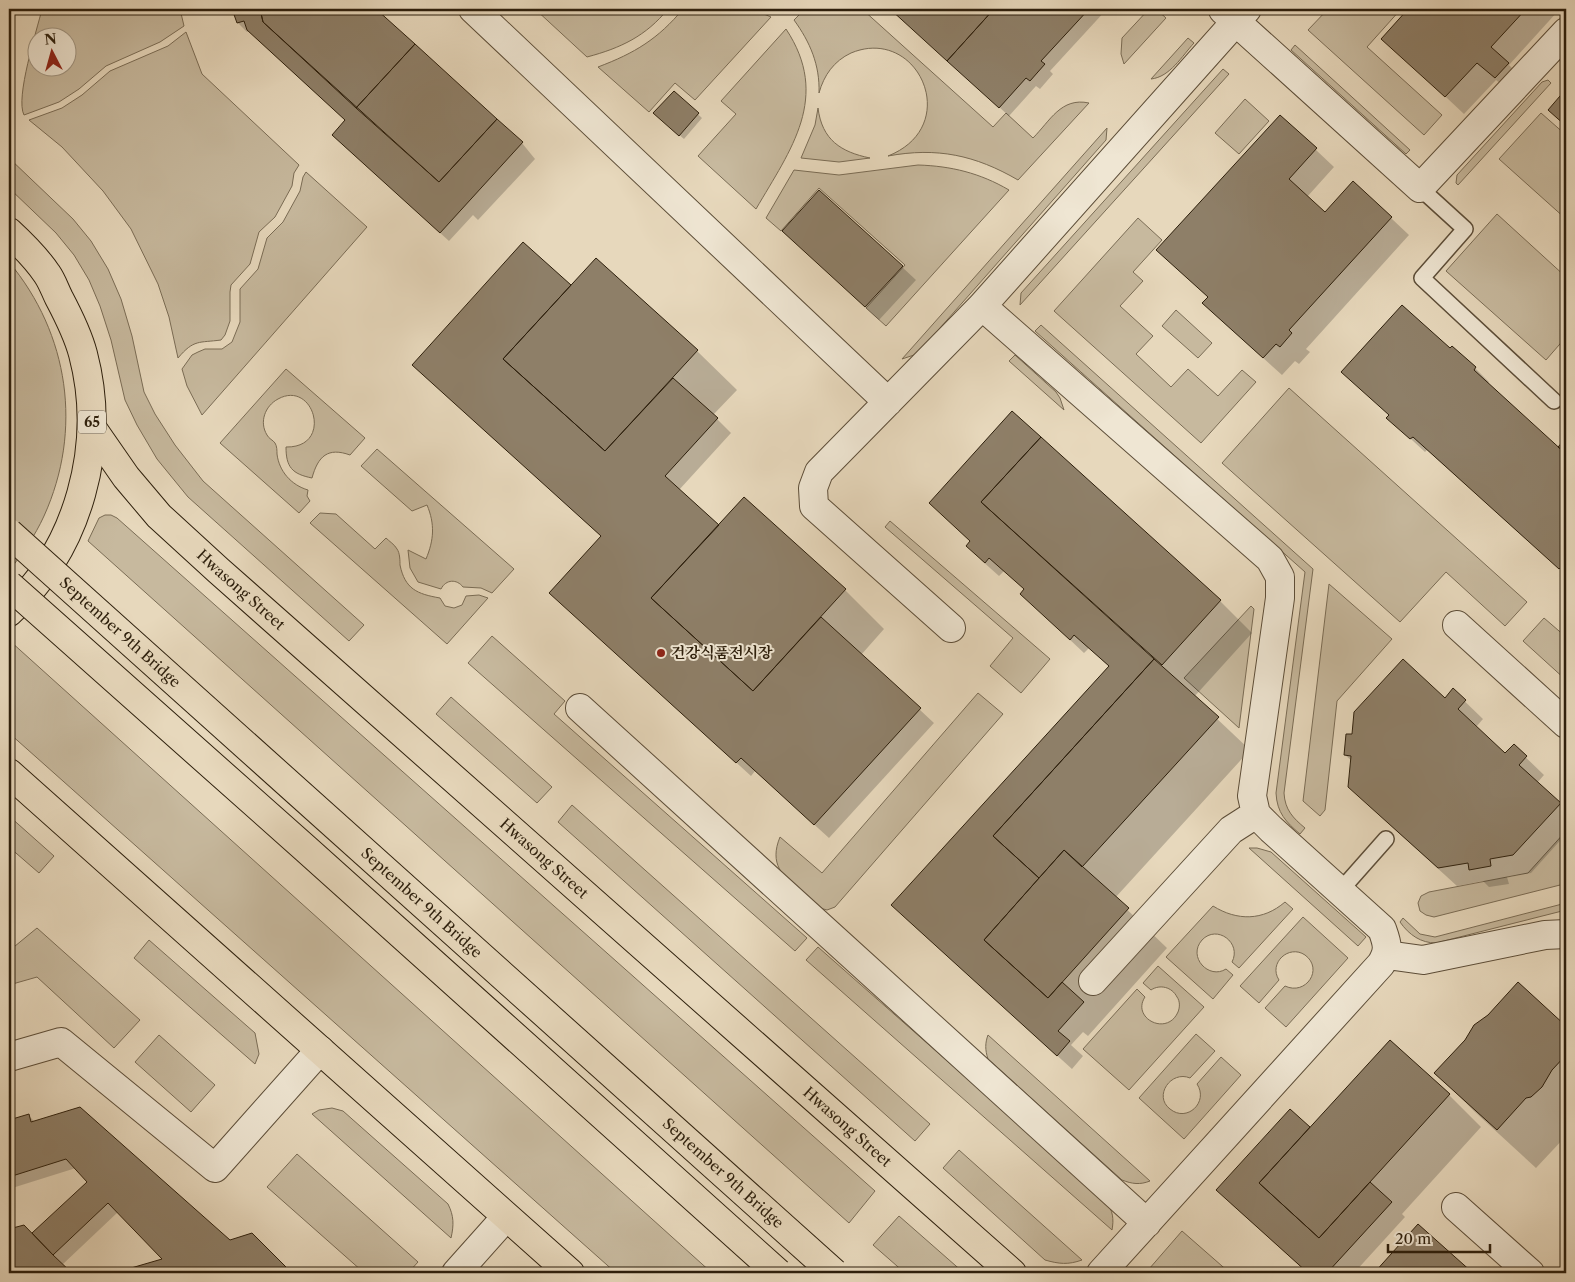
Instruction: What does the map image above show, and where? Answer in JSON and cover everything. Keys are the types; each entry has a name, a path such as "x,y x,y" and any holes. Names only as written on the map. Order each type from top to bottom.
{"main road":[{"name":"65","path":"9,232 47,273 66,312 83,354 90,398 92,428 90,455 83,487 70,528 47,568 19,603 9,612"},
{"name":"Hwasong Street","path":"92,428 126,477 159,516 1012,1273"},
{"name":"September 9th Bridge","path":"9,533 834,1273"},
{"path":"9,585 299,842 778,1273"},
{"path":"9,773 570,1273"}],"street":[{"path":"473,9 888,402"},
{"path":"951,628 814,506 812,488 819,472 982,306 1235,13 1420,188 1566,32"},
{"path":"982,306 1270,559 1280,577 1280,598 1252,796 1256,814 1270,829 1382,929 1387,943 1387,955 1371,976 1101,1273"},
{"path":"1457,625 1566,724"},
{"path":"580,708 1147,1223"},
{"path":"1093,982 1231,830 1256,814"},
{"path":"1387,955 1423,960 1545,935 1566,934"},
{"path":"9,1057 61,1042 215,1168 320,1050"},
{"path":"1456,1207 1530,1273"},
{"path":"456,1273 506,1217"}],"lane":[{"path":"1420,188 1465,229 1422,278 1554,401"},
{"path":"1340,891 1386,839"}],"shaded area":[{"path":"42,9 180,9 184,26 160,42 106,66 79,89 59,102 24,115 22,94 28,64 28,78 78,78 78,28 37,28"},
{"path":"535,9 668,9 651,27 632,40 587,57"},
{"path":"683,9 752,9 771,17 695,100 675,83 649,112 598,67 645,44 674,20"},
{"path":"805,9 862,9 993,127 1006,113 1033,138 1063,107 1079,102 1089,103 1018,180 986,164 955,155 923,152 888,156 911,142 924,123 927,103 923,83 912,65 896,53 875,48 851,53 835,64 824,80 819,93 818,73 813,54 794,20"},
{"path":"1149,9 1156,9 1166,18 1124,64 1121,54 1122,38"},
{"path":"1328,9 1401,9 1367,47 1442,115 1424,135 1308,30"},
{"path":"786,29 799,54 805,77 806,100 793,144 756,209 698,156 736,114 721,101"},
{"path":"186,32 202,74 299,165 294,173 292,186 275,217 259,232 250,264 231,285 230,321 225,335 221,340 197,343 188,348 178,358 169,317 158,284 131,229 103,191 62,147 29,120 62,108 82,95 110,71 168,46"},
{"path":"1188,38 1194,43 1175,65 1164,74 1151,79"},
{"path":"1295,45 1410,150 1406,154 1291,50"},
{"path":"1223,69 1229,74 1020,305 1021,293"},
{"path":"1548,80 1551,83 1458,185 1456,183 1457,175 1542,82"},
{"path":"1245,99 1269,121 1239,154 1215,133"},
{"path":"818,108 824,128 835,143 850,152 870,158 839,162 801,158 815,125"},
{"path":"1541,113 1566,135 1566,219 1499,159"},
{"path":"1107,128 1106,140 917,354 902,359"},
{"path":"9,158 73,219 91,241 108,269 121,299 132,336 144,392 155,414 175,445 203,481 364,625 349,641 188,497 157,459 125,400 111,340 89,280 74,255 56,233 9,188"},
{"path":"918,165 942,167 976,175 1009,190 886,326 866,308 905,265 819,188 781,231 766,218 794,170 839,175"},
{"path":"306,172 367,227 202,415 187,386 182,369 192,355 205,349 222,349 232,342 240,322 240,289 258,269 267,238 283,222 300,191"},
{"path":"1497,214 1566,277 1566,337 1546,360 1446,271"},
{"path":"1138,218 1162,240 1133,272 1143,281 1120,306 1153,336 1136,354 1171,387 1188,369 1218,396 1242,370 1256,382 1201,443 1054,311"},
{"path":"9,262 29,290 45,320 57,351 64,384 66,417 63,450 56,483 44,516 37,531 9,571"},
{"path":"1176,310 1212,343 1198,358 1162,326"},
{"path":"1041,325 1313,569 1284,793 1290,813 1305,828 1300,834 1280,812 1276,793 1305,572 1035,331"},
{"path":"1015,355 1056,392 1064,410 1009,361"},
{"path":"286,369 365,438 350,455 336,452 325,455 317,464 312,478 305,476 295,472 289,465 286,447 301,444 310,437 314,427 314,416 309,406 301,398 291,395 273,402 265,415 265,430 276,444 278,460 283,472 296,485 308,490 307,496 310,501 299,513 220,443"},
{"path":"1289,388 1527,602 1505,626 1446,572 1400,622 1222,463"},
{"path":"377,449 514,569 492,593 481,588 463,587 455,581 446,583 441,589 418,582 410,568 408,550 426,559 431,545 432,525 430,512 427,505 412,511 361,466"},
{"path":"320,513 336,514 375,549 386,538 398,551 402,573 409,585 425,595 440,598 445,606 454,608 462,605 466,596 479,595 488,598 447,644 310,523"},
{"path":"105,515 117,518 875,1191 849,1223 88,541 99,518"},
{"path":"890,521 1050,659 1021,693 990,666 1013,638 885,527"},
{"path":"1329,584 1392,639 1337,701 1325,810 1320,816 1303,801"},
{"path":"1251,606 1254,609 1239,728 1184,678"},
{"path":"1544,618 1566,637 1566,680 1523,641"},
{"path":"492,636 565,701 554,714 807,938 795,951 468,663"},
{"path":"9,641 712,1273 616,1273 9,733"},
{"path":"978,693 1003,714 835,907 827,910 820,907 783,875 779,869 776,855 780,837 822,873"},
{"path":"451,697 552,787 537,803 436,714"},
{"path":"572,805 930,1124 915,1141 558,822"},
{"path":"9,816 54,856 39,873 9,847"},
{"path":"1566,831 1566,881 1564,884 1434,917 1420,911 1418,903 1421,896 1429,892 1528,873"},
{"path":"1249,848 1271,852 1366,937 1358,946"},
{"path":"1285,902 1293,909 1239,968 1232,962 1234,948 1226,938 1214,934 1202,940 1197,953 1202,965 1213,972 1226,969 1233,975 1213,999 1166,957 1213,906 1231,914 1250,917 1268,913"},
{"path":"1566,903 1566,910 1436,943 1425,942 1416,937 1407,931 1400,922 1403,918 1420,934 1435,937"},
{"path":"1303,917 1348,958 1286,1027 1265,1008 1285,986 1300,987 1310,980 1313,974 1313,967 1305,955 1293,952 1282,957 1276,967 1276,974 1279,980 1259,1003 1240,986"},
{"path":"37,928 140,1020 114,1048 37,977 9,985 9,951"},
{"path":"149,940 255,1033 259,1054 255,1064 134,958"},
{"path":"818,947 1106,1201 1112,1215 1112,1230 806,960"},
{"path":"1158,966 1204,1007 1129,1090 1083,1049 1137,989 1145,997 1142,1005 1146,1018 1159,1024 1173,1019 1178,1012 1179,1006 1179,1000 1175,994 1169,989 1162,987 1151,990 1143,983"},
{"path":"1196,1034 1215,1051 1190,1078 1176,1078 1166,1086 1163,1098 1165,1104 1170,1109 1183,1114 1189,1112 1198,1104 1200,1091 1197,1084 1221,1057 1241,1075 1184,1139 1139,1098"},
{"path":"159,1035 215,1085 191,1112 135,1062"},
{"path":"988,1035 1150,1181 1136,1184 1122,1180 988,1059 986,1041"},
{"path":"332,1108 343,1111 448,1204 453,1221 451,1238 312,1114 319,1110"},
{"path":"959,1150 1082,1260 1064,1263 1045,1260 943,1168"},
{"path":"297,1154 418,1262 408,1273 361,1273 362,1271 267,1187"},
{"path":"899,1216 964,1273 905,1273 873,1245"},
{"path":"1182,1231 1230,1273 1154,1273 1149,1269"}],"building":[{"path":"232,9 260,9 263,22 439,182 497,119 523,142 440,233 332,135 345,120 247,30 244,21 237,23"},
{"path":"260,9 376,9 415,44 356,108 263,22"},
{"path":"890,9 992,9 993,10 947,61"},
{"path":"994,9 1089,9 1041,61 1045,64 1030,81 1026,78 999,108 947,61"},
{"path":"1408,9 1526,9 1491,47 1509,63 1495,78 1477,63 1445,97 1381,39"},
{"path":"415,44 497,119 439,182 356,108"},
{"path":"1566,89 1566,126 1548,110"},
{"path":"674,91 699,113 679,136 653,113"},
{"path":"1280,115 1317,148 1289,179 1325,212 1353,181 1392,217 1289,330 1292,333 1280,347 1276,344 1263,358 1202,303 1208,297 1156,250"},
{"path":"819,190 903,266 865,307 782,231"},
{"path":"523,242 571,285 503,359 605,451 673,378 718,418 665,476 719,525 651,598 753,691 821,617 921,708 814,825 741,758 736,763 549,593 601,536 412,365"},
{"path":"596,258 698,350 605,451 503,359"},
{"path":"1402,305 1450,348 1452,346 1476,367 1474,370 1566,454 1566,562 1559,569 1413,437 1410,439 1386,418 1389,415 1341,372"},
{"path":"1012,411 1041,437 981,502 1154,659 993,836 1039,878 984,940 1048,998 1062,982 1084,1002 1058,1031 1070,1041 1057,1056 891,905 1109,666 1074,635 1070,640 1020,594 1024,589 989,558 985,563 966,546 970,541 929,503"},
{"path":"1041,437 1221,600 1162,665 981,502"},
{"path":"1566,438 1566,454 1558,447"},
{"path":"744,497 846,589 753,691 651,598"},
{"path":"1154,659 1219,717 1082,867 1064,850 1039,878 993,836"},
{"path":"1403,659 1445,698 1453,688 1466,700 1458,709 1505,753 1514,744 1527,756 1519,765 1561,803 1513,855 1490,859 1491,866 1469,870 1468,863 1438,868 1348,787 1351,756 1344,755 1346,734 1352,734 1354,712"},
{"path":"1064,850 1129,908 1048,998 984,940"},
{"path":"1518,982 1566,1026 1566,1055 1552,1070 1542,1087 1531,1097 1526,1098 1497,1130 1434,1073 1465,1040 1474,1025 1488,1015"},
{"path":"1390,1040 1450,1094 1319,1238 1259,1183"},
{"path":"80,1107 230,1240 252,1233 292,1273 114,1273 162,1259 108,1203 53,1255 32,1233 87,1182 66,1159 9,1177 9,1120 29,1114 31,1122"},
{"path":"1290,1109 1310,1127 1259,1183 1319,1238 1370,1182 1392,1202 1327,1273 1308,1273 1216,1190"},
{"path":"1418,1224 1473,1273 1374,1273"},
{"path":"24,1225 72,1273 9,1273 9,1229"}],"place":[{"name":"건강식품전시장","path":"661,653"}]}
